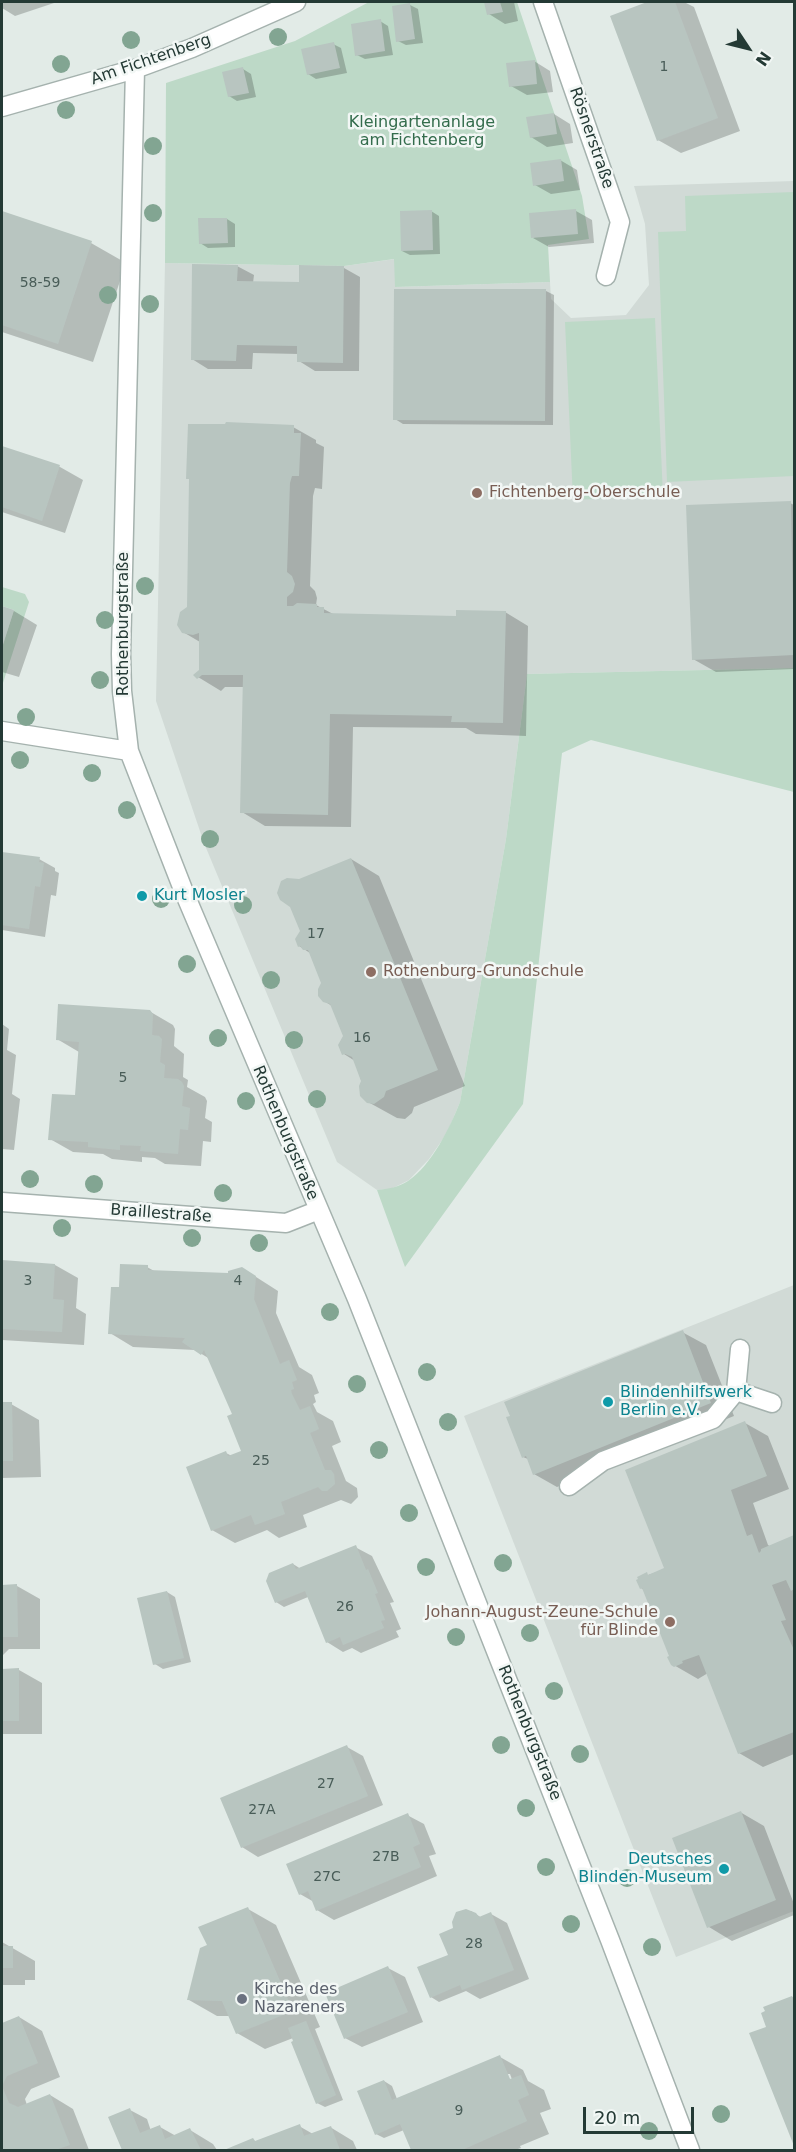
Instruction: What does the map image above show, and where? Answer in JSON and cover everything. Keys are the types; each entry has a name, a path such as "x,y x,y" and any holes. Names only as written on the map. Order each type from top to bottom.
{"street":[{"name":"Am Fichtenberg","path":"2,108 135,69 192,48 296,2"},
{"name":"Rösnerstraße","path":"543,2 620,222 606,276"},
{"name":"Rothenburgstraße","path":"135,69 121,654 122,691 129,751 188,902 365,1319 610,1940 690,2151"},
{"path":"2,731 129,751"},
{"name":"Braillestraße","path":"2,1202 286,1223 319,1210"},
{"path":"569,1486 603,1461 712,1419 736,1391 740,1349"},
{"path":"736,1391 772,1402"}],"shaded area":[{"name":"Fichtenberg-Oberschule","path":"794,181 794,668 527,674 506,839 460,1102 447,1133 429,1159 409,1180 391,1189 377,1190 337,1162 204,843 156,701 165,263 344,266 395,259 395,287 550,282 551,299 571,318 626,315 649,285 645,224 634,186"},
{"name":"Johann-August-Zeune-Schule für Blinde","path":"794,1285 794,1911 676,1957 464,1416"}],"green space":[{"name":"Kleingartenanlage am Fichtenberg","path":"369,2 517,2 582,196 589,239 548,245 550,282 395,287 394,259 344,266 165,263 166,83 295,41"},
{"path":"794,192 794,476 667,482 658,232 686,231 685,196"},
{"path":"655,318 663,496 573,500 565,322"},
{"path":"2,587 25,594 29,602 2,686 2,648 14,610 2,606"},
{"path":"794,668 794,792 591,740 562,753 523,1104 405,1267 377,1190 405,1183 417,1174 432,1156 460,1102 506,839 527,674"}],"building":[{"path":"484,2 500,2 503,12 487,15"},
{"path":"647,2 675,2 718,118 657,141 610,16"},
{"path":"410,3 415,39 396,42 392,6"},
{"path":"381,19 385,51 355,56 351,24"},
{"path":"334,42 340,68 307,75 301,49"},
{"path":"535,60 537,84 509,87 506,63"},
{"path":"243,67 249,93 228,97 222,72"},
{"path":"554,113 557,134 530,138 526,117"},
{"path":"561,159 564,181 533,186 530,163"},
{"path":"576,209 578,234 531,238 529,213"},
{"path":"432,210 433,250 401,251 400,211"},
{"path":"2,211 92,241 58,344 2,325"},
{"path":"198,218 227,218 228,243 199,244"},
{"path":"192,264 238,265 237,281 299,282 299,265 344,266 343,363 297,362 297,346 237,345 236,361 191,360"},
{"path":"394,289 546,289 545,421 393,420"},
{"path":"226,422 294,425 294,433 301,433 299,476 292,476 290,483 287,572 292,576 295,584 293,592 287,597 287,606 297,603 317,604 317,607 324,607 324,613 456,616 456,610 506,611 503,723 451,722 452,716 330,714 328,815 240,813 243,675 202,675 197,679 193,675 199,670 199,633 193,635 182,633 177,625 180,612 187,607 188,424 225,424"},
{"path":"2,446 60,465 42,521 2,507"},
{"path":"791,501 794,655 692,660 686,505"},
{"path":"2,606 14,610 2,647"},
{"path":"2,852 40,857 39,862 44,863 40,887 35,886 29,929 2,925"},
{"path":"351,858 438,1070 386,1091 384,1097 374,1104 367,1103 360,1096 361,1081 352,1057 342,1055 338,1045 343,1036 330,1004 323,1002 318,996 321,983 308,950 298,947 295,939 300,931 290,907 280,900 277,893 281,881 287,878 299,879"},
{"path":"58,1004 150,1010 153,1014 152,1035 162,1039 160,1062 165,1065 164,1078 178,1079 182,1082 184,1086 182,1106 190,1108 188,1130 180,1129 178,1154 140,1151 141,1146 120,1145 120,1150 88,1147 88,1142 48,1140 52,1094 75,1095 79,1042 56,1040"},
{"path":"2,1260 55,1264 53,1299 64,1300 62,1332 2,1329"},
{"path":"120,1264 148,1265 148,1270 228,1273 228,1271 242,1267 256,1276 254,1299 280,1364 289,1360 297,1380 292,1382 294,1389 291,1390 300,1410 310,1406 319,1429 310,1433 325,1470 331,1470 334,1474 335,1484 327,1491 322,1491 318,1487 281,1502 285,1514 255,1525 251,1515 211,1531 186,1467 226,1451 228,1456 241,1451 227,1416 232,1414 204,1350 201,1355 182,1342 185,1338 108,1334 111,1287 119,1287"},
{"name":"Blindenhilfswerk Berlin e.V.","path":"683,1330 711,1403 533,1475 526,1456 522,1458 506,1417 510,1416 504,1402"},
{"path":"2,1402 12,1402 13,1461 2,1461"},
{"path":"745,1421 767,1476 731,1490 747,1536 752,1534 759,1553 761,1549 794,1535 794,1589 791,1591 786,1580 772,1585 786,1620 781,1621 794,1650 794,1732 738,1754 699,1655 682,1661 683,1663 674,1667 671,1665 642,1588 640,1589 636,1580 637,1577 647,1572 648,1575 664,1568 625,1470"},
{"path":"356,1545 378,1593 375,1594 385,1620 381,1621 384,1628 343,1645 340,1637 326,1643 305,1591 275,1603 266,1581 269,1573 293,1563 296,1569"},
{"path":"17,1584 18,1637 2,1637 2,1585"},
{"path":"167,1591 184,1658 153,1665 137,1598"},
{"path":"19,1668 19,1721 2,1721 2,1669"},
{"path":"347,1745 368,1796 241,1848 220,1798"},
{"name":"Deutsches Blinden-Museum","path":"741,1811 776,1900 707,1928 672,1838"},
{"path":"408,1813 420,1844 413,1847 421,1867 316,1911 308,1891 299,1895 286,1864"},
{"path":"248,1907 293,2011 236,2034 222,2001 187,2000 200,1948 207,1945 198,1927"},
{"path":"466,1909 476,1913 479,1917 491,1912 514,1970 462,1990 460,1985 430,1998 417,1967 448,1955 439,1934 453,1928 452,1922 456,1912"},
{"path":"2,1946 13,1946 13,1968 2,1968"},
{"path":"388,1966 408,2012 344,2039 325,1993"},
{"path":"792,1996 794,2000 794,2146 749,2033 766,2027 761,2013 765,2011 763,2007"},
{"path":"19,2016 38,2063 7,2076 2,2086 2,2023"},
{"path":"306,2021 336,2095 316,2104 291,2042 293,2041 288,2028"},
{"path":"500,2055 510,2079 521,2075 529,2095 518,2100 527,2121 462,2150 411,2150 400,2124 375,2135 357,2091 384,2080 392,2100"},
{"path":"2,2086 9,2103 18,2107 50,2094 70,2145 55,2150 2,2150"},
{"path":"130,2108 140,2133 160,2125 165,2139 190,2128 201,2150 122,2150 108,2117"},
{"path":"300,2124 304,2136 331,2126 340,2150 224,2150 253,2138 255,2141"}],"place":[{"name":"Fichtenberg-Oberschule","path":"477,493"},
{"name":"Kurt Mosler","path":"142,896"},
{"name":"Rothenburg-Grundschule","path":"371,972"},
{"name":"Blindenhilfswerk Berlin e.V.","path":"608,1402"},
{"name":"Johann-August-Zeune-Schule für Blinde","path":"670,1622"},
{"name":"Deutsches Blinden-Museum","path":"724,1869"},
{"name":"Kirche des Nazareners","path":"242,1999"}]}
